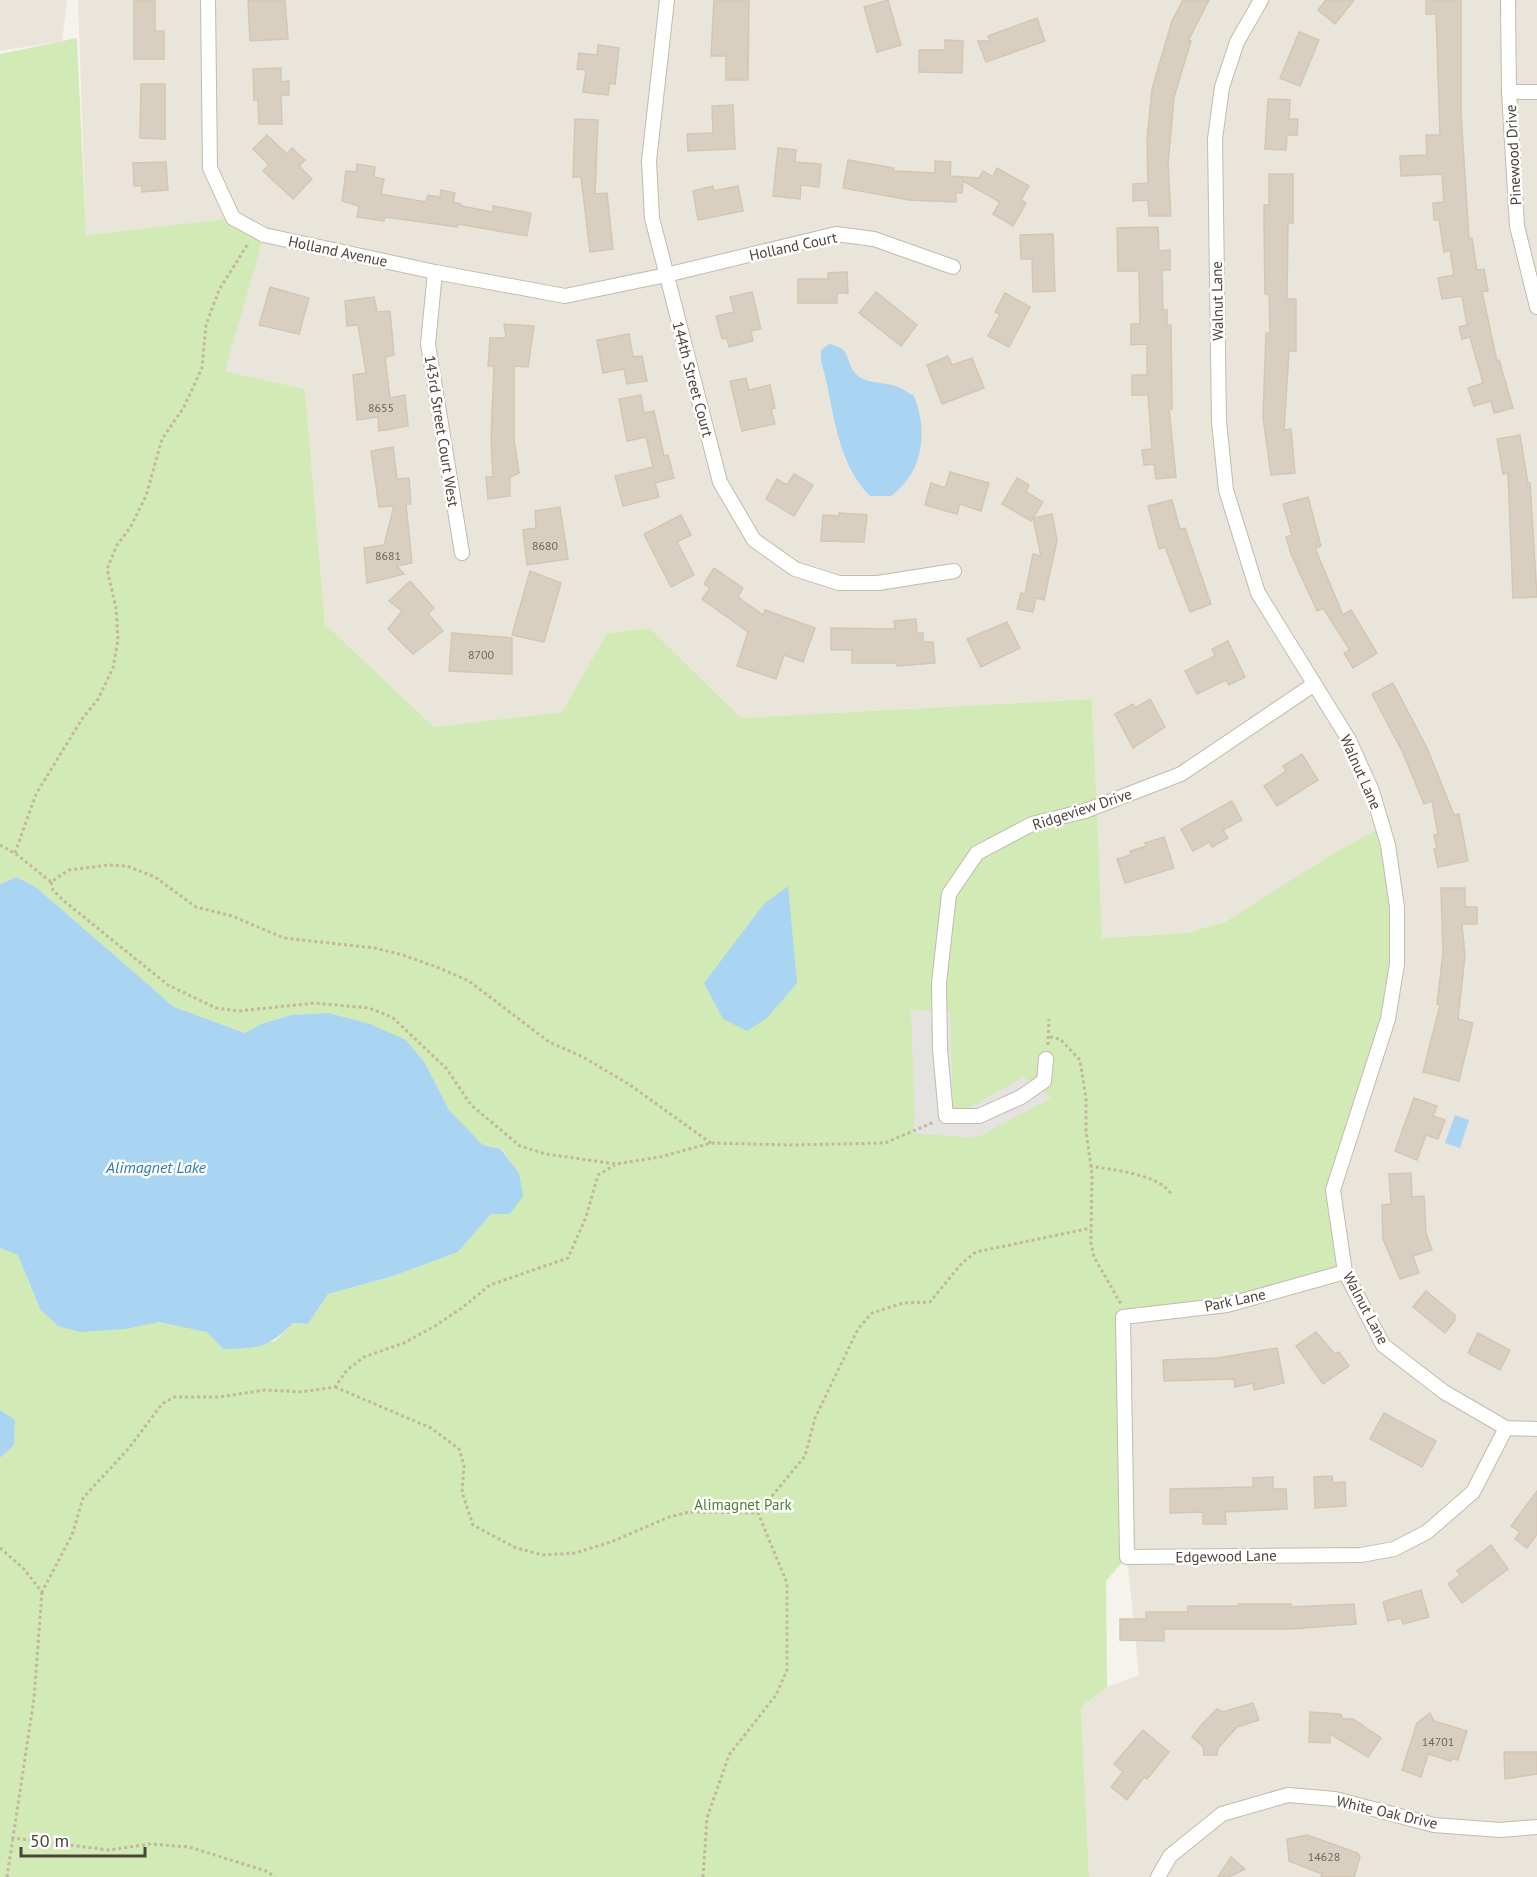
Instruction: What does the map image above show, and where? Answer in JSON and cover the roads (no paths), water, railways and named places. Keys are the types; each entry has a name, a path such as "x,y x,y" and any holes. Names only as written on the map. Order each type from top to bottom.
{"street":[{"name":"Holland Avenue","path":"208,0 210,168 233,218 252,230 264,236 435,272 565,296 666,275"},
{"name":"144th Street Court","path":"667,0 649,161 652,218 720,482 754,540 795,569 839,583 878,584 954,571"},
{"name":"Walnut Lane","path":"1261,0 1237,42 1222,87 1215,139 1219,421 1226,490 1258,593 1313,686 1349,740 1372,791 1388,845 1397,907 1397,964 1388,1019 1333,1190 1345,1272 1383,1345 1444,1392 1506,1428 1537,1429"},
{"name":"Pinewood Drive","path":"1508,0 1509,92 1517,226 1537,307"},
{"path":"1509,92 1537,92"},
{"name":"Holland Court","path":"666,275 836,234 874,238 953,267"},
{"name":"143rd Street Court West","path":"435,272 428,344 462,553"},
{"name":"Ridgeview Drive","path":"1046,1059 1044,1081 1021,1097 979,1116 946,1116 940,1049 939,983 949,894 977,853 1032,824 1085,811 1181,774 1313,686"},
{"name":"Park Lane","path":"1126,1316 1227,1305 1345,1272"},
{"name":"Edgewood Lane","path":"1126,1316 1127,1557 1361,1555 1394,1549 1427,1532 1473,1492 1506,1428"},
{"name":"White Oak Drive","path":"1158,1877 1170,1856 1222,1814 1288,1795 1335,1798 1434,1825 1500,1830 1537,1827"}],"water":[{"path":"829,344 845,352 852,369 859,377 895,386 914,396 921,423 920,450 910,475 891,496 870,496 858,482 842,449 821,361 821,350"},
{"name":"Alimagnet Lake","path":"17,877 37,888 174,1007 245,1033 261,1024 291,1015 328,1013 370,1024 406,1040 425,1063 449,1110 483,1145 501,1149 519,1173 523,1196 510,1214 491,1214 458,1252 393,1276 328,1294 308,1324 293,1323 276,1338 254,1347 223,1349 207,1332 159,1322 125,1329 80,1332 58,1326 40,1309 18,1255 0,1248 0,884"},
{"path":"788,886 797,983 767,1018 747,1031 723,1019 704,983 764,904"},
{"path":"1455,1115 1469,1120 1460,1148 1445,1143"},
{"path":"0,1410 15,1420 14,1445 0,1458"}],"park label":[{"name":"Alimagnet Park","path":"743,1504"}]}
